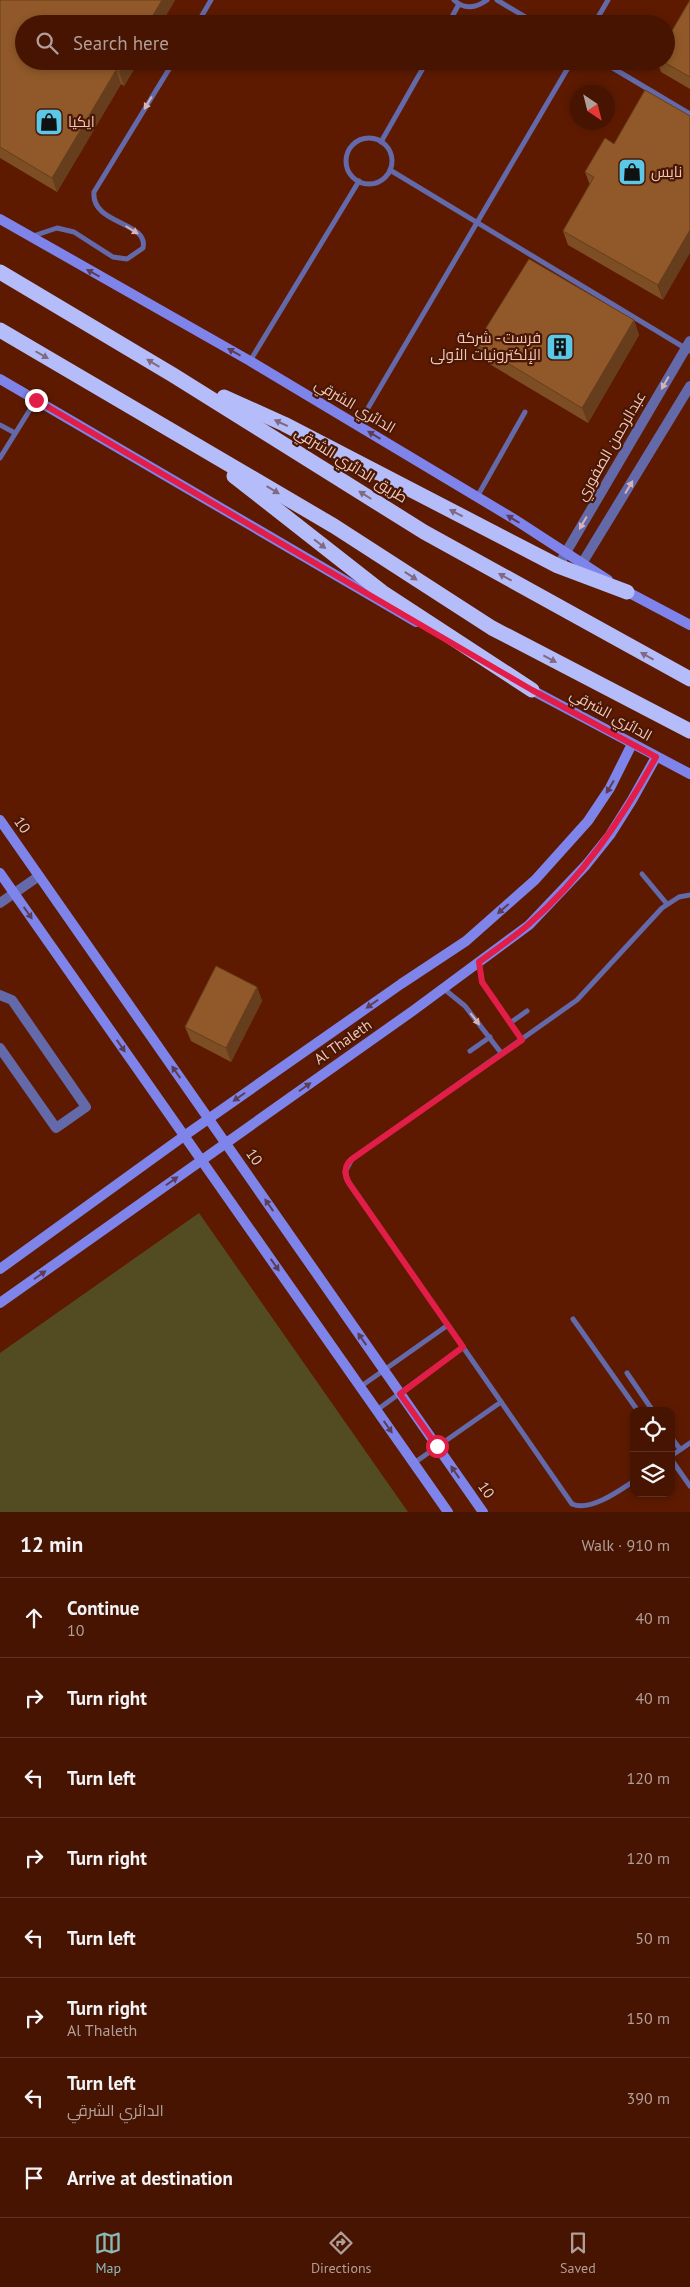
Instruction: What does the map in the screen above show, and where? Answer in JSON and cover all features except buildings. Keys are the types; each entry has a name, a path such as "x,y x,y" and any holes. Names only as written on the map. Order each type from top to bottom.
{"highway":[{"name":"طريق الدائري الشرقي","path":"0,272 173,375 424,532 690,679"},
{"path":"0,330 334,526 492,628 690,731"},
{"path":"173,375 284,424 558,566 580,568 627,592"},
{"path":"185,438 382,592 532,690"}],"street":[{"name":"الدائري الشرقي","path":"0,219 250,361 477,497 566,552 580,568"},
{"name":"عبدالرحمن الصفوري","path":"558,566 689,347"},
{"name":"الدائري الشرقي","path":"0,379 532,690 690,774"},
{"path":"580,568 690,386"},
{"path":"627,592 690,625"},
{"name":"Al Thaleth","path":"0,1269 184,1136 466,941 535,880 588,821 610,788 632,744"},
{"name":"Al Thaleth","path":"0,1303 444,988 528,925 586,865 632,800 656,757"},
{"name":"10","path":"0,820 483,1512"},
{"path":"0,873 448,1512"},
{"path":"0,903 39,876"},
{"path":"0,995 12,1000 86,1107 56,1128 0,1048"}],"lane":[{"path":"202,15 211,0"},
{"path":"454,0 466,7 478,6 487,0"},
{"path":"497,0 522,15"},
{"path":"599,15 608,0"},
{"path":"453,15 459,4"},
{"path":"30,237 57,228 74,232 113,257 127,259 143,248 144,244 140,235 99,210 93,201 94,192 169,70"},
{"path":"381,142 422,70"},
{"path":"358,426 567,70"},
{"path":"616,70 690,114"},
{"path":"373,139 381,142 391,154 390,170 387,176 377,183 365,184 354,180 347,169 346,157 351,147 362,140 373,139"},
{"path":"390,170 689,347"},
{"path":"250,361 359,181"},
{"path":"0,458 36,400"},
{"path":"477,497 525,412"},
{"path":"0,425 15,434"},
{"path":"642,874 667,904"},
{"path":"630,1484 593,1507 587,1509 575,1506 349,1183 345,1172 349,1161 561,1012 587,991 667,904 679,897 690,895"},
{"path":"479,962 482,982 522,1040"},
{"path":"444,988 461,1002 502,1054"},
{"path":"510,1023 527,1011"},
{"path":"470,1051 490,1037"},
{"path":"573,1318 635,1407"},
{"path":"360,1387 448,1325"},
{"path":"376,1410 463,1347"},
{"path":"627,1373 650,1407"},
{"path":"414,1463 501,1402"},
{"path":"675,1442 680,1449"},
{"path":"675,1453 690,1443"},
{"path":"675,1463 690,1486"}],"shaded area":[{"path":"199,1213 408,1512 0,1512 0,1353"}],"place":[{"name":"ايكيا","path":"49,122"},
{"name":"نايس","path":"632,172"},
{"name":"فرست - شركة الإلكترونيات الأولى","path":"560,347"}],"route":[{"path":"36,400 532,690 656,757 610,834 586,865 528,925 479,962 482,982 522,1040 349,1161 346,1168 346,1178 349,1183 463,1347 400,1394 437,1446"}]}
